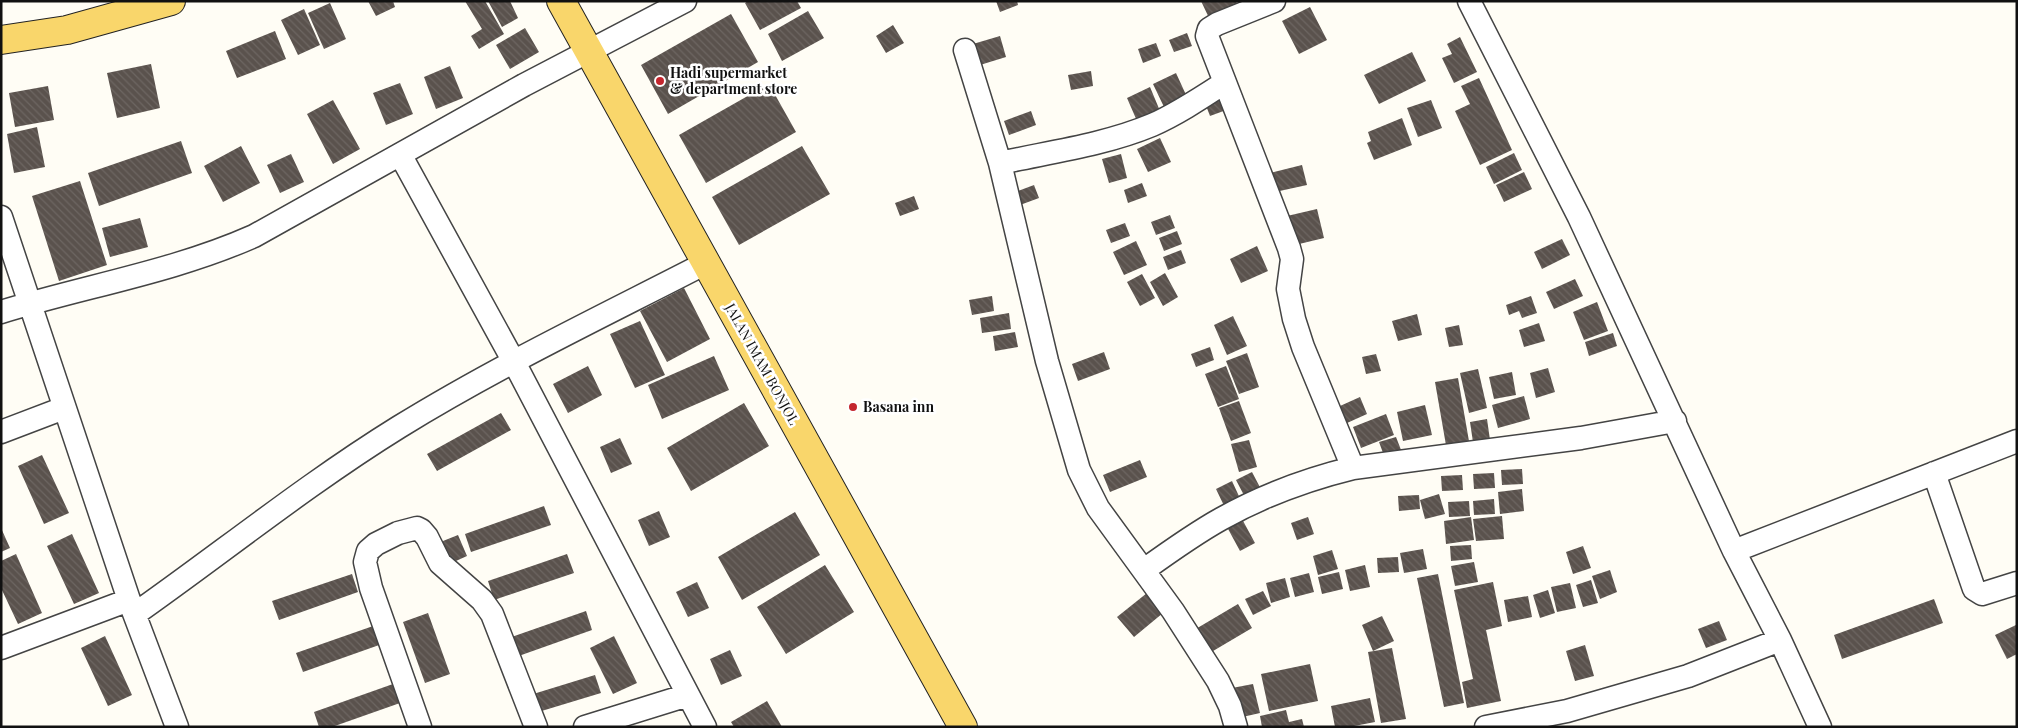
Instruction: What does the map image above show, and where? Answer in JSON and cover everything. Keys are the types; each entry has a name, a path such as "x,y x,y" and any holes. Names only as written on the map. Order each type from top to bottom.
{"main road":[{"path":"1,40 67,30 171,1"},
{"name":"JALAN IMAM BONJOL","path":"561,1 963,727"}],"street":[{"path":"1,312 222,251 262,233 524,85 590,53 685,1"},
{"path":"1274,1 1217,24 1210,29 1207,36 1289,248 1292,260 1289,297 1302,347 1354,468"},
{"path":"1475,3 1579,217 1734,550 1780,640 1820,727"},
{"path":"965,50 1000,163 1047,361 1079,470 1098,508 1173,611 1218,681 1230,706 1236,727"},
{"path":"1000,163 1080,146 1152,125 1178,112 1224,83"},
{"path":"401,156 514,362 705,727"},
{"path":"1,216 132,607 177,727"},
{"path":"1,648 132,607 332,469 401,426 514,362 706,263"},
{"path":"1,432 64,408"},
{"path":"1144,570 1222,518 1287,488 1319,477 1354,468 1581,438 1675,421"},
{"path":"1734,550 2017,441"},
{"path":"1934,473 1974,589 1982,594 2017,583"},
{"path":"420,727 371,588 365,562 368,551 376,544 398,533 417,528 422,530 427,537 440,563 482,600 492,614 536,727"},
{"path":"1486,727 1567,711 1688,676 1780,640"},
{"path":"585,727 688,695"}],"building":[{"path":"368,1 393,1 395,7 376,16"},
{"path":"465,1 485,1 504,34 479,49 471,36 482,29"},
{"path":"488,1 510,1 518,18 502,27"},
{"path":"748,1 797,1 801,8 760,30 745,3"},
{"path":"996,1 1017,1 1018,5 1000,12"},
{"path":"1201,1 1236,1 1238,6 1210,20"},
{"path":"330,3 346,39 324,49 308,13"},
{"path":"1310,7 1327,40 1299,54 1282,21"},
{"path":"304,9 320,45 298,55 281,20"},
{"path":"808,11 824,38 782,61 768,34"},
{"path":"731,14 758,62 668,114 641,65"},
{"path":"893,25 904,43 886,53 876,36"},
{"path":"525,28 539,52 510,69 496,45"},
{"path":"275,31 286,59 237,78 226,51"},
{"path":"1187,33 1192,46 1174,52 1169,40"},
{"path":"1000,36 1006,57 980,65 973,44"},
{"path":"1460,37 1477,72 1454,83 1442,58 1452,54 1447,44"},
{"path":"1156,43 1161,56 1143,63 1138,49"},
{"path":"1412,52 1426,81 1379,104 1364,75"},
{"path":"151,64 160,108 117,118 107,73"},
{"path":"450,66 463,98 436,109 424,77"},
{"path":"1091,71 1093,86 1071,90 1068,75"},
{"path":"1176,73 1187,97 1164,107 1153,84"},
{"path":"1479,78 1512,150 1480,165 1455,111 1470,104 1461,86"},
{"path":"400,83 413,114 386,125 373,93"},
{"path":"769,84 796,132 706,183 679,135"},
{"path":"48,86 54,120 15,127 9,93"},
{"path":"1150,87 1160,111 1137,121 1127,98"},
{"path":"1224,96 1229,109 1210,116 1205,103"},
{"path":"333,100 360,149 333,164 307,114"},
{"path":"1431,100 1442,128 1418,137 1407,108"},
{"path":"1031,111 1036,125 1009,135 1004,121"},
{"path":"1402,118 1412,145 1374,160 1367,143 1371,141 1368,132"},
{"path":"37,127 45,167 14,173 7,134"},
{"path":"1160,138 1171,162 1148,172 1137,149"},
{"path":"181,141 192,173 99,206 88,173"},
{"path":"241,146 260,183 223,202 204,166"},
{"path":"802,146 830,194 739,245 712,197"},
{"path":"1514,153 1522,170 1494,184 1486,167"},
{"path":"291,154 304,182 280,193 267,165"},
{"path":"1121,154 1127,178 1109,183 1102,159"},
{"path":"1302,165 1307,185 1275,192 1270,173"},
{"path":"1524,172 1532,189 1504,202 1496,185"},
{"path":"80,181 107,265 59,281 32,196"},
{"path":"1142,183 1147,196 1128,203 1124,190"},
{"path":"1034,185 1039,198 1020,205 1015,192"},
{"path":"914,196 919,209 900,216 895,203"},
{"path":"1317,209 1324,238 1295,245 1287,216"},
{"path":"1170,215 1175,228 1156,235 1151,222"},
{"path":"140,218 148,247 110,257 102,228"},
{"path":"1125,223 1130,236 1111,243 1106,230"},
{"path":"1177,231 1182,244 1164,251 1159,238"},
{"path":"1562,239 1570,255 1542,269 1534,252"},
{"path":"1136,241 1147,265 1124,275 1113,252"},
{"path":"1257,246 1268,271 1241,283 1230,259"},
{"path":"1181,250 1186,263 1168,270 1163,257"},
{"path":"1165,273 1178,297 1163,306 1150,282"},
{"path":"1142,274 1155,298 1140,306 1127,282"},
{"path":"1575,279 1583,296 1554,309 1546,292"},
{"path":"684,288 710,339 667,362 640,311"},
{"path":"992,296 994,311 972,315 969,300"},
{"path":"1531,296 1537,313 1522,318 1519,311 1509,315 1506,305"},
{"path":"1597,302 1608,331 1584,340 1573,312"},
{"path":"1009,313 1011,329 982,333 980,318"},
{"path":"1417,314 1422,335 1398,341 1392,321"},
{"path":"1233,316 1247,346 1227,355 1214,325"},
{"path":"640,321 665,375 635,388 610,334"},
{"path":"1539,323 1545,341 1524,347 1519,330"},
{"path":"1459,325 1463,345 1449,347 1445,328"},
{"path":"1015,332 1018,347 995,351 993,336"},
{"path":"1613,333 1617,346 1589,356 1585,342"},
{"path":"1210,347 1214,360 1196,367 1191,354"},
{"path":"1104,352 1110,369 1078,381 1072,364"},
{"path":"1247,353 1259,387 1239,394 1226,361"},
{"path":"1376,354 1381,371 1366,374 1362,357"},
{"path":"714,356 729,390 662,419 648,385"},
{"path":"588,366 602,395 568,413 553,384"},
{"path":"1226,366 1239,399 1218,407 1205,374"},
{"path":"1548,368 1555,392 1536,398 1530,373"},
{"path":"1478,369 1487,408 1469,413 1460,373"},
{"path":"1512,372 1516,395 1494,399 1489,377"},
{"path":"1458,378 1470,447 1447,451 1435,382"},
{"path":"1524,396 1530,419 1498,428 1492,405"},
{"path":"1360,397 1367,414 1347,423 1340,406"},
{"path":"1239,401 1251,433 1231,441 1219,408"},
{"path":"744,403 769,446 691,491 667,448"},
{"path":"1425,405 1432,435 1403,441 1397,412"},
{"path":"501,413 511,430 437,471 427,454"},
{"path":"1386,414 1394,435 1361,448 1353,427"},
{"path":"1487,419 1491,447 1474,449 1470,422"},
{"path":"1396,437 1403,455 1386,461 1379,442"},
{"path":"620,438 632,464 611,473 600,447"},
{"path":"1249,440 1257,467 1239,472 1231,444"},
{"path":"42,455 69,513 44,524 18,466"},
{"path":"1140,460 1147,477 1110,492 1103,475"},
{"path":"1522,469 1523,484 1502,485 1501,470"},
{"path":"1252,472 1264,495 1248,503 1236,480"},
{"path":"1494,473 1495,488 1474,489 1473,474"},
{"path":"1462,475 1463,490 1442,491 1441,476"},
{"path":"1232,481 1243,505 1227,512 1216,489"},
{"path":"1522,489 1524,511 1500,514 1498,492"},
{"path":"1439,494 1445,514 1425,519 1420,500"},
{"path":"1419,495 1420,509 1399,511 1398,496"},
{"path":"1494,499 1495,514 1474,515 1473,501"},
{"path":"1469,501 1470,516 1449,517 1448,502"},
{"path":"544,506 551,525 471,552 465,534"},
{"path":"659,511 670,537 649,546 638,520"},
{"path":"795,512 820,555 742,600 718,557"},
{"path":"1502,516 1504,539 1476,541 1473,519"},
{"path":"1308,517 1314,534 1297,540 1291,523"},
{"path":"1471,517 1474,540 1446,544 1444,521"},
{"path":"1242,519 1255,543 1240,551 1227,527"},
{"path":"1,528 10,548 1,552"},
{"path":"72,534 99,593 74,604 47,546"},
{"path":"458,535 467,556 447,565 438,543"},
{"path":"1471,545 1472,559 1451,561 1450,546"},
{"path":"1583,546 1591,568 1573,574 1566,552"},
{"path":"1423,549 1427,569 1404,573 1400,553"},
{"path":"1332,550 1338,569 1318,575 1313,556"},
{"path":"16,554 42,613 18,624 1,588 1,561"},
{"path":"567,554 574,573 494,600 488,581"},
{"path":"1398,557 1399,572 1378,573 1377,558"},
{"path":"1474,562 1478,582 1455,586 1451,566"},
{"path":"825,565 854,612 786,654 757,607"},
{"path":"1365,565 1370,587 1350,591 1345,570"},
{"path":"1610,570 1617,592 1600,599 1592,576"},
{"path":"1339,572 1343,589 1322,594 1318,577"},
{"path":"1309,573 1314,592 1295,597 1290,578"},
{"path":"352,574 358,592 279,620 272,601"},
{"path":"1438,574 1464,703 1444,707 1417,578"},
{"path":"1285,578 1290,597 1271,603 1266,583"},
{"path":"1591,580 1598,603 1583,607 1576,585"},
{"path":"697,582 709,608 688,617 676,592"},
{"path":"1493,582 1502,626 1486,630 1501,701 1467,708 1462,682 1473,679 1454,590"},
{"path":"1570,583 1576,608 1557,612 1551,587"},
{"path":"1548,590 1555,613 1540,618 1533,595"},
{"path":"1263,591 1271,606 1253,615 1245,599"},
{"path":"1147,593 1163,613 1134,637 1117,617"},
{"path":"1528,596 1532,617 1508,622 1504,600"},
{"path":"1934,599 1943,623 1842,659 1834,635"},
{"path":"1238,604 1252,628 1208,654 1194,630"},
{"path":"586,611 592,630 513,658 506,639"},
{"path":"428,613 450,674 425,683 403,622"},
{"path":"1382,616 1394,641 1373,651 1362,625"},
{"path":"1719,621 1727,640 1706,648 1698,629"},
{"path":"376,625 382,644 303,672 296,653"},
{"path":"2016,625 2017,654 2007,659 1995,635"},
{"path":"105,636 132,695 108,706 81,648"},
{"path":"614,636 637,683 613,694 590,648"},
{"path":"1585,645 1594,676 1575,681 1566,651"},
{"path":"1392,648 1406,719 1381,723 1368,652"},
{"path":"730,650 742,676 721,685 710,659"},
{"path":"1310,664 1318,701 1269,711 1261,674"},
{"path":"595,675 601,693 535,713 530,695"},
{"path":"393,684 400,703 332,727 319,727 314,712"},
{"path":"1253,684 1260,713 1238,718 1232,688"},
{"path":"1370,698 1375,722 1349,727 1335,727 1331,706"},
{"path":"767,701 782,727 734,727 731,722"},
{"path":"1286,710 1289,722 1302,719 1304,727 1262,727 1260,716"}],"place":[{"name":"Hadi supermarket & department store","path":"660,81"},
{"name":"Basana inn","path":"853,407"}]}
